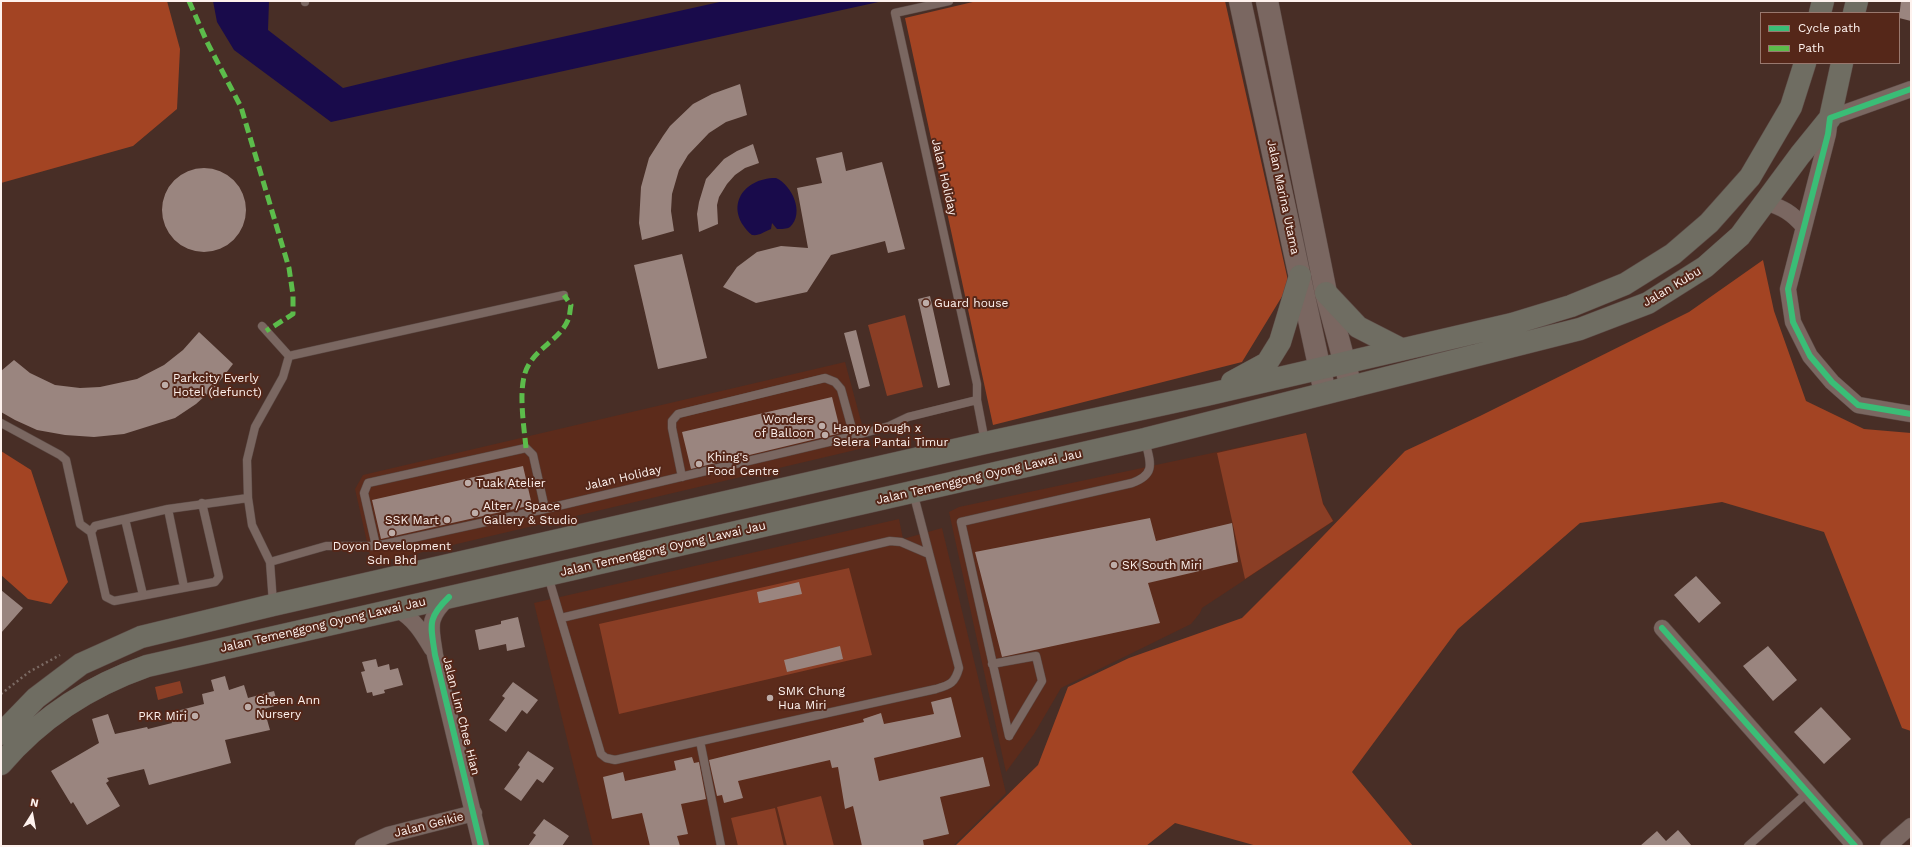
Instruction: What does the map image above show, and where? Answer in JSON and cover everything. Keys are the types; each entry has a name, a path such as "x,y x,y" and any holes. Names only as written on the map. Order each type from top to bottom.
{"main road":[{"name":"Jalan Marina Utama","path":"1240,1 1325,393"},
{"name":"Jalan Marina Utama","path":"1267,1 1326,293 1351,387"},
{"path":"1820,12 1823,1"},
{"path":"1854,12 1857,1"},
{"path":"1,734 36,698 81,664 141,637 273,605 985,443 1206,396 1344,362 1512,324 1571,306 1625,284 1673,254 1710,222 1750,177 1791,108 1805,64"},
{"name":"Jalan Kubu","path":"1351,387 1580,330 1648,303 1705,267 1740,236 1830,118 1842,64"},
{"path":"1206,396 1267,363 1280,342 1300,276"},
{"path":"1326,293 1358,328 1401,349"},
{"name":"Jalan Temenggong Oyong Lawai Jau","path":"1,764 35,728 70,703 112,679 147,666 912,491 1145,440 1351,387"},
{"path":"273,605 297,612 354,619"},
{"path":"221,648 273,605"}],"street":[{"path":"1911,89 1830,118 1828,134 1788,289 1793,322 1810,356 1832,382 1858,405 1911,414"},
{"path":"1765,202 1779,206 1792,213 1804,227"},
{"name":"Jalan Lim Chee Hian","path":"449,597 436,609 432,618 435,655 481,846"},
{"name":"Jalan Lim Chee Hian","path":"397,609 409,616 418,626 435,655"},
{"path":"1662,628 1856,846"},
{"name":"Jalan Geikie","path":"363,846 388,835 474,814"},
{"path":"1888,846 1911,826"}],"lane":[{"name":"Jalan Holiday","path":"949,1 895,13 957,287 977,384 977,400 985,443"},
{"path":"289,356 564,295"},
{"path":"262,326 289,356"},
{"path":"273,605 270,562 252,525 248,498 247,460 255,427 283,377 289,356"},
{"path":"682,477 672,428 672,421 678,414 825,378 835,382 841,389 854,436"},
{"name":"Jalan Holiday","path":"270,562 326,546 376,546 545,509 854,436 889,426 908,417 977,400"},
{"path":"1,423 60,455 66,460 80,524 91,532 106,597 114,601 215,582 219,577 202,503"},
{"path":"992,664 1036,656 1042,681 1009,736 997,686 992,664 960,522 1132,484 1141,480 1147,475 1151,466 1145,440"},
{"path":"376,546 364,493 368,483 526,448 533,455 545,509"},
{"path":"547,575 601,754 606,758 615,760 948,686 956,678 959,668 912,491"},
{"path":"91,532 95,526 168,509 202,503 248,498"},
{"path":"168,509 184,587"},
{"path":"126,519 143,595"},
{"path":"561,618 890,541 901,542 929,554"},
{"path":"700,741 721,846"},
{"path":"1748,846 1808,792"}],"shaded area":[{"path":"1,1 167,1 180,49 177,109 133,146 1,183"},
{"path":"213,1 269,1 268,30 343,88 463,59 724,1 883,1 331,122 234,50 217,22"},
{"path":"977,1 1225,1 1289,285 1242,362 993,425 905,18"},
{"path":"776,178 787,187 795,200 796,214 794,221 790,227 784,229 777,229 772,223 771,229 752,235 743,225 739,216 738,206 740,197 745,189 753,183 764,179"},
{"path":"1763,260 1774,311 1806,401 1864,429 1911,433 1911,731 1902,728 1824,532 1722,502 1580,523 1458,629 1352,772 1413,846 1257,846 1175,823 1146,846 955,846 1038,765 1068,687 1129,658 1242,618 1405,451 1480,416 1689,312"},
{"path":"905,315 923,387 887,396 868,325"},
{"path":"845,362 868,447 372,564 355,489 363,475"},
{"name":"SK South Miri","path":"1306,433 1323,503 1334,521 1202,608 1191,624 1061,688 1034,734 1006,772 949,512 959,507"},
{"path":"1306,433 1323,504 1333,521 1245,579 1217,453"},
{"path":"1,451 31,470 68,582 51,604 28,599 1,575"},
{"name":"SMK Chung Hua Miri","path":"899,519 903,539 942,528 1006,793 953,846 593,846 534,603"},
{"path":"849,568 872,655 619,714 599,624"},
{"path":"180,681 183,693 158,700 155,687"},
{"path":"821,796 834,846 787,846 777,807"},
{"path":"775,808 784,846 738,846 731,818"}],"building":[{"path":"1901,1 1911,1 1911,21 1900,18"},
{"path":"740,84 747,115 726,122 709,133 688,155 679,170 672,194 671,211 674,231 642,240 639,223 641,187 649,158 670,126 693,104 712,94"},
{"path":"753,144 759,163 745,168 735,175 727,184 719,197 717,205 718,224 699,232 697,214 706,179 724,159"},
{"path":"842,152 846,171 882,162 905,249 888,253 885,241 831,255 807,292 756,303 723,287 737,267 757,252 781,246 808,248 797,188 822,183 816,158"},
{"path":"204,168 212,169 227,175 239,187 245,202 245,218 239,233 227,245 212,251 204,252 196,251 181,245 169,233 163,218 162,210 163,202 169,187 181,175 196,169"},
{"path":"682,254 707,358 658,369 634,265"},
{"path":"930,296 950,385 938,388 918,299"},
{"path":"856,330 870,386 859,389 844,333"},
{"name":"Parkcity Everly Hotel (defunct)","path":"199,332 233,364 216,386 196,404 175,418 124,434 94,437 65,435 37,430 1,412 1,371 14,360 30,373 55,385 80,388 100,387 137,379 164,365 183,350"},
{"path":"832,397 841,433 691,469 682,432"},
{"path":"523,466 532,505 381,539 372,500"},
{"path":"1150,518 1156,541 1232,523 1238,562 1148,583 1160,623 1002,657 975,552"},
{"path":"1696,576 1721,603 1699,623 1674,595"},
{"path":"799,582 802,594 759,603 757,592"},
{"path":"1,590 23,608 1,633"},
{"path":"518,617 525,647 507,651 506,644 479,650 475,630 501,624 501,621"},
{"path":"840,646 843,659 787,672 784,660"},
{"path":"1768,646 1797,680 1773,701 1743,666"},
{"path":"376,659 378,667 389,664 390,670 398,668 403,685 384,690 385,693 373,696 372,692 367,693 361,672 365,671 362,662"},
{"path":"225,676 229,690 244,685 248,698 274,691 278,705 264,709 270,730 225,740 231,763 149,785 144,769 107,778 109,781 106,783 120,806 87,825 73,802 71,804 51,771 99,743 92,719 108,714 115,734 147,727 148,729 172,723 169,713 204,704 202,694 214,691 211,680"},
{"path":"513,682 538,700 527,714 522,710 506,732 489,720 505,698 502,696"},
{"path":"951,697 961,737 874,758 879,781 983,757 990,786 940,797 949,834 923,840 924,846 862,846 853,806 845,809 838,767 832,768 830,760 738,781 743,798 724,803 722,795 717,796 709,760 864,722 863,719 881,713 884,724 934,714 931,702"},
{"path":"1821,707 1851,739 1824,764 1794,732"},
{"path":"528,751 554,768 543,783 537,779 521,801 504,789 520,767 518,765"},
{"path":"692,757 694,763 699,762 706,799 681,804 688,834 677,836 680,846 650,846 642,813 612,819 603,777 623,772 625,781 676,770 674,761"},
{"path":"544,819 569,836 562,846 528,846 536,835 533,833"},
{"path":"1678,830 1692,846 1640,846 1657,831 1666,841"}],"marked path":[{"path":"189,1 207,42 241,107 289,268 293,295 293,314 266,331"},
{"path":"526,448 522,406 525,374 532,359 560,333 568,320 571,305 564,295"}],"cycle path":[{"path":"1911,89 1830,118 1828,134 1788,289 1793,322 1810,356 1832,382 1858,405 1911,414"},
{"path":"449,597 433,617 432,637 481,846"},
{"path":"1662,628 1855,846"}],"place":[{"name":"Guard house","path":"926,303"},
{"name":"Parkcity Everly Hotel (defunct)","path":"165,385"},
{"name":"Wonders of Balloon","path":"822,426"},
{"name":"Happy Dough x Selera Pantai Timur","path":"825,435"},
{"name":"Khing's Food Centre","path":"699,464"},
{"name":"Tuak Atelier","path":"468,483"},
{"name":"Alter / Space Gallery & Studio","path":"475,513"},
{"name":"SSK Mart","path":"447,520"},
{"name":"Doyon Development Sdn Bhd","path":"392,533"},
{"name":"SK South Miri","path":"1114,565"},
{"name":"SMK Chung Hua Miri","path":"770,698"},
{"name":"Gheen Ann Nursery","path":"248,707"},
{"name":"PKR Miri","path":"195,716"}]}
